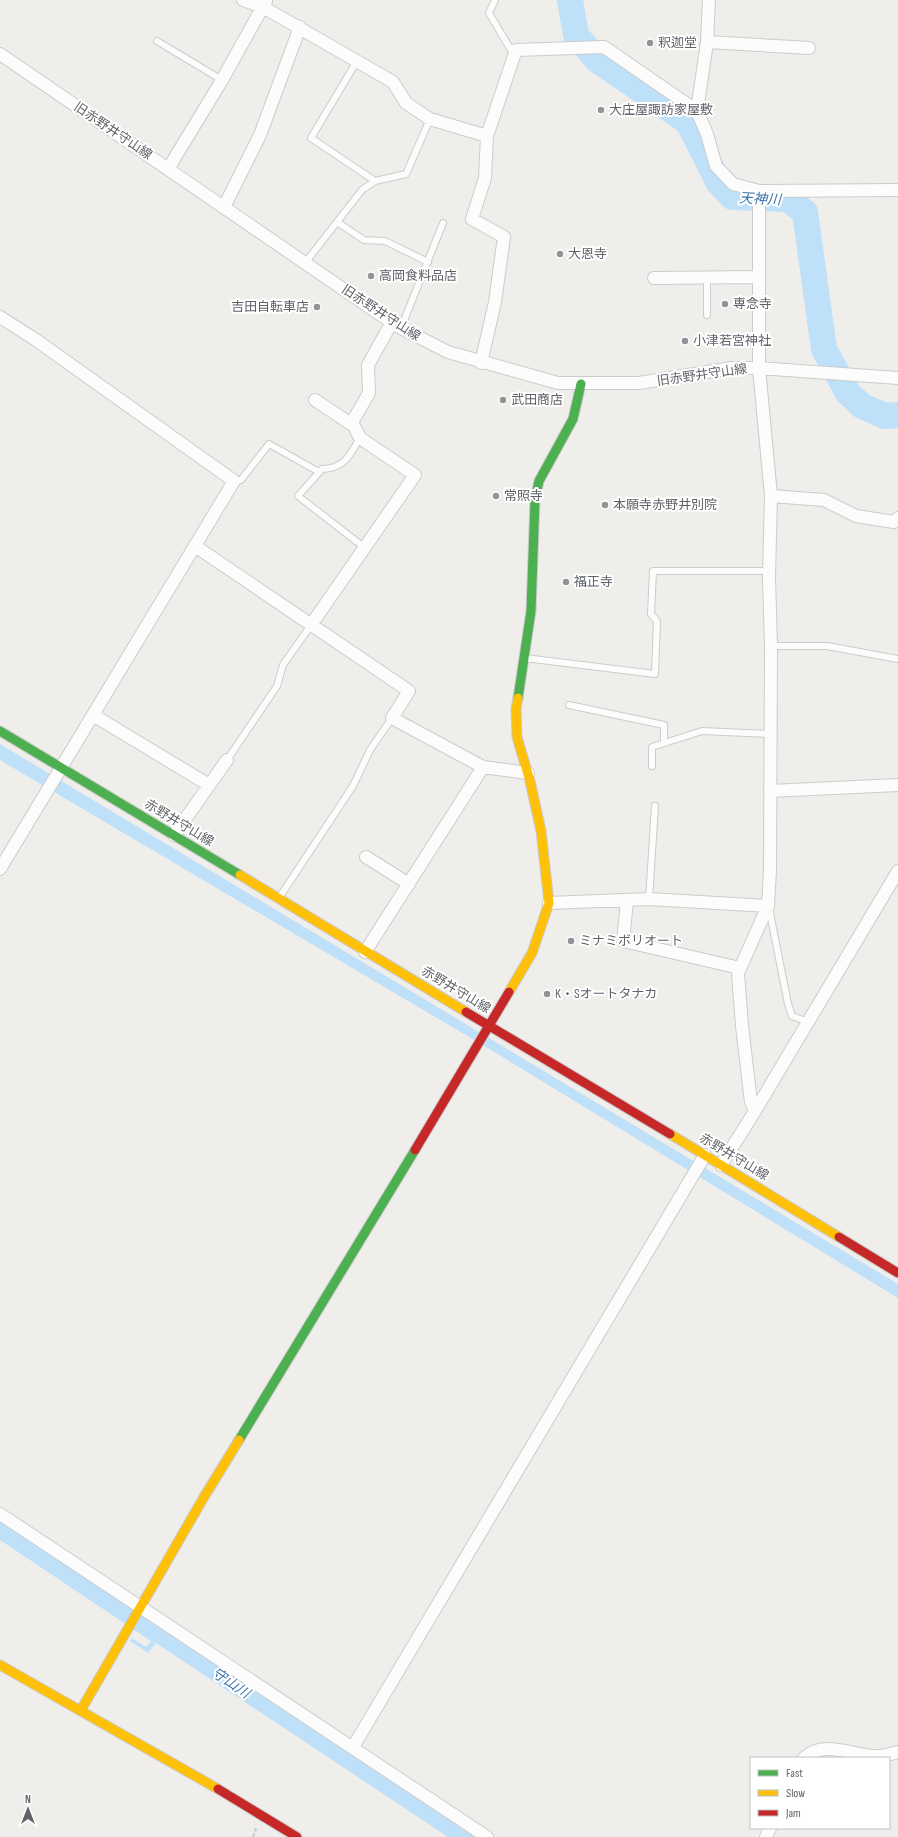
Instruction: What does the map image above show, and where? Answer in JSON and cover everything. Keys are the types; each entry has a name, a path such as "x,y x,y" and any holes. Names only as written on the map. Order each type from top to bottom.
{"street":[{"path":"243,0 265,4 300,28 393,82 406,103 430,119 486,136"},
{"path":"697,111 708,42 708,0"},
{"path":"168,169 222,80 265,4"},
{"path":"224,207 260,135 300,28"},
{"path":"708,42 809,48"},
{"path":"482,363 495,302 504,237 472,219 485,178 486,136 516,50 604,47 697,111 707,134 716,166 733,184 759,190 898,190"},
{"name":"旧赤野井守山線","path":"0,54 396,325 448,352 482,363 558,383 639,383 732,368 759,368 898,378"},
{"path":"755,1111 751,1102 742,1026 738,972 768,906 770,871 771,646 769,571 771,496 759,368 759,190"},
{"path":"654,278 759,277"},
{"path":"0,317 36,340 234,481 0,869"},
{"path":"350,424 369,393 368,365 396,325"},
{"path":"81,1710 204,1497 375,1218 532,953 549,903 541,831 528,773 517,737 516,709 531,611 534,569 535,500 539,482 547,464 573,419 581,384"},
{"path":"311,625 415,475 360,438 354,426 315,400"},
{"path":"771,496 824,500 856,516 894,522 898,518"},
{"path":"195,546 409,691 392,718 483,767 528,773"},
{"path":"93,715 209,785"},
{"name":"赤野井守山線","path":"0,731 365,952 490,1025 898,1273"},
{"path":"174,835 227,760"},
{"path":"365,952 483,767"},
{"path":"770,791 898,785"},
{"path":"366,857 409,884"},
{"path":"721,1165 755,1111 898,871"},
{"path":"549,903 650,899 768,906"},
{"path":"627,901 623,941 740,968"},
{"path":"353,1747 705,1155"},
{"path":"0,1514 488,1837"},
{"path":"0,1665 81,1710 260,1814 296,1837"},
{"path":"805,1757 810,1752 829,1749 874,1756 898,1752"}],"lane":[{"path":"495,0 489,13 514,55"},
{"path":"156,41 222,80"},
{"path":"357,61 311,138 375,181"},
{"path":"305,263 362,190 375,181 406,174 430,119"},
{"path":"337,222 364,240 385,241 428,262"},
{"path":"396,325 428,262 443,223"},
{"path":"707,278 707,315"},
{"path":"360,438 346,460 333,468 322,469 298,496 365,548"},
{"path":"234,481 241,480 269,444 319,472"},
{"path":"524,658 654,674 657,621 651,614 653,571 769,571"},
{"path":"227,760 277,686 283,665 311,625"},
{"path":"771,646 827,646 898,659"},
{"path":"569,705 664,725 664,743"},
{"path":"278,898 353,786 370,750 392,718"},
{"path":"652,766 652,747 702,731 770,734"},
{"path":"650,899 654,806"},
{"path":"768,906 788,1004 792,1016 808,1022"}],"water":[{"path":"0,744 898,1284 898,1298 486,1047 0,760"},
{"name":"守山川","path":"0,1522 475,1837 448,1837 156,1643 148,1653 130,1641 132,1638 146,1647 151,1641 0,1540"}],"waterway":[{"name":"天神川","path":"570,0 576,35 597,60 688,122 719,183 732,197 787,199 805,212 824,349 848,393 862,406 885,416 898,415"}],"traffic: fast":[{"path":"518,698 531,611 535,500 539,481 573,419 581,384"},
{"path":"0,731 240,875"},
{"path":"239,1440 415,1150"}],"traffic: slow":[{"path":"509,992 532,953 549,903 541,831 530,781 517,737 516,709 518,698"},
{"path":"240,875 466,1012"},
{"path":"670,1134 839,1237"},
{"path":"81,1710 204,1497 239,1440"},
{"path":"0,1665 218,1789"}],"traffic: jam":[{"path":"415,1150 509,992"},
{"path":"466,1012 670,1134"},
{"path":"839,1237 898,1273"},
{"path":"218,1789 297,1837"}],"place":[{"name":"釈迦堂","path":"650,43"},
{"name":"大庄屋諏訪家屋敷","path":"601,110"},
{"name":"大恩寺","path":"560,254"},
{"name":"高岡食料品店","path":"371,276"},
{"name":"専念寺","path":"725,304"},
{"name":"吉田自転車店","path":"317,307"},
{"name":"小津若宮神社","path":"685,341"},
{"name":"武田商店","path":"503,400"},
{"name":"常照寺","path":"496,496"},
{"name":"本願寺赤野井別院","path":"605,505"},
{"name":"福正寺","path":"566,582"},
{"name":"ミナミボリオート","path":"571,941"},
{"name":"K・Sオートタナカ","path":"547,994"}]}
